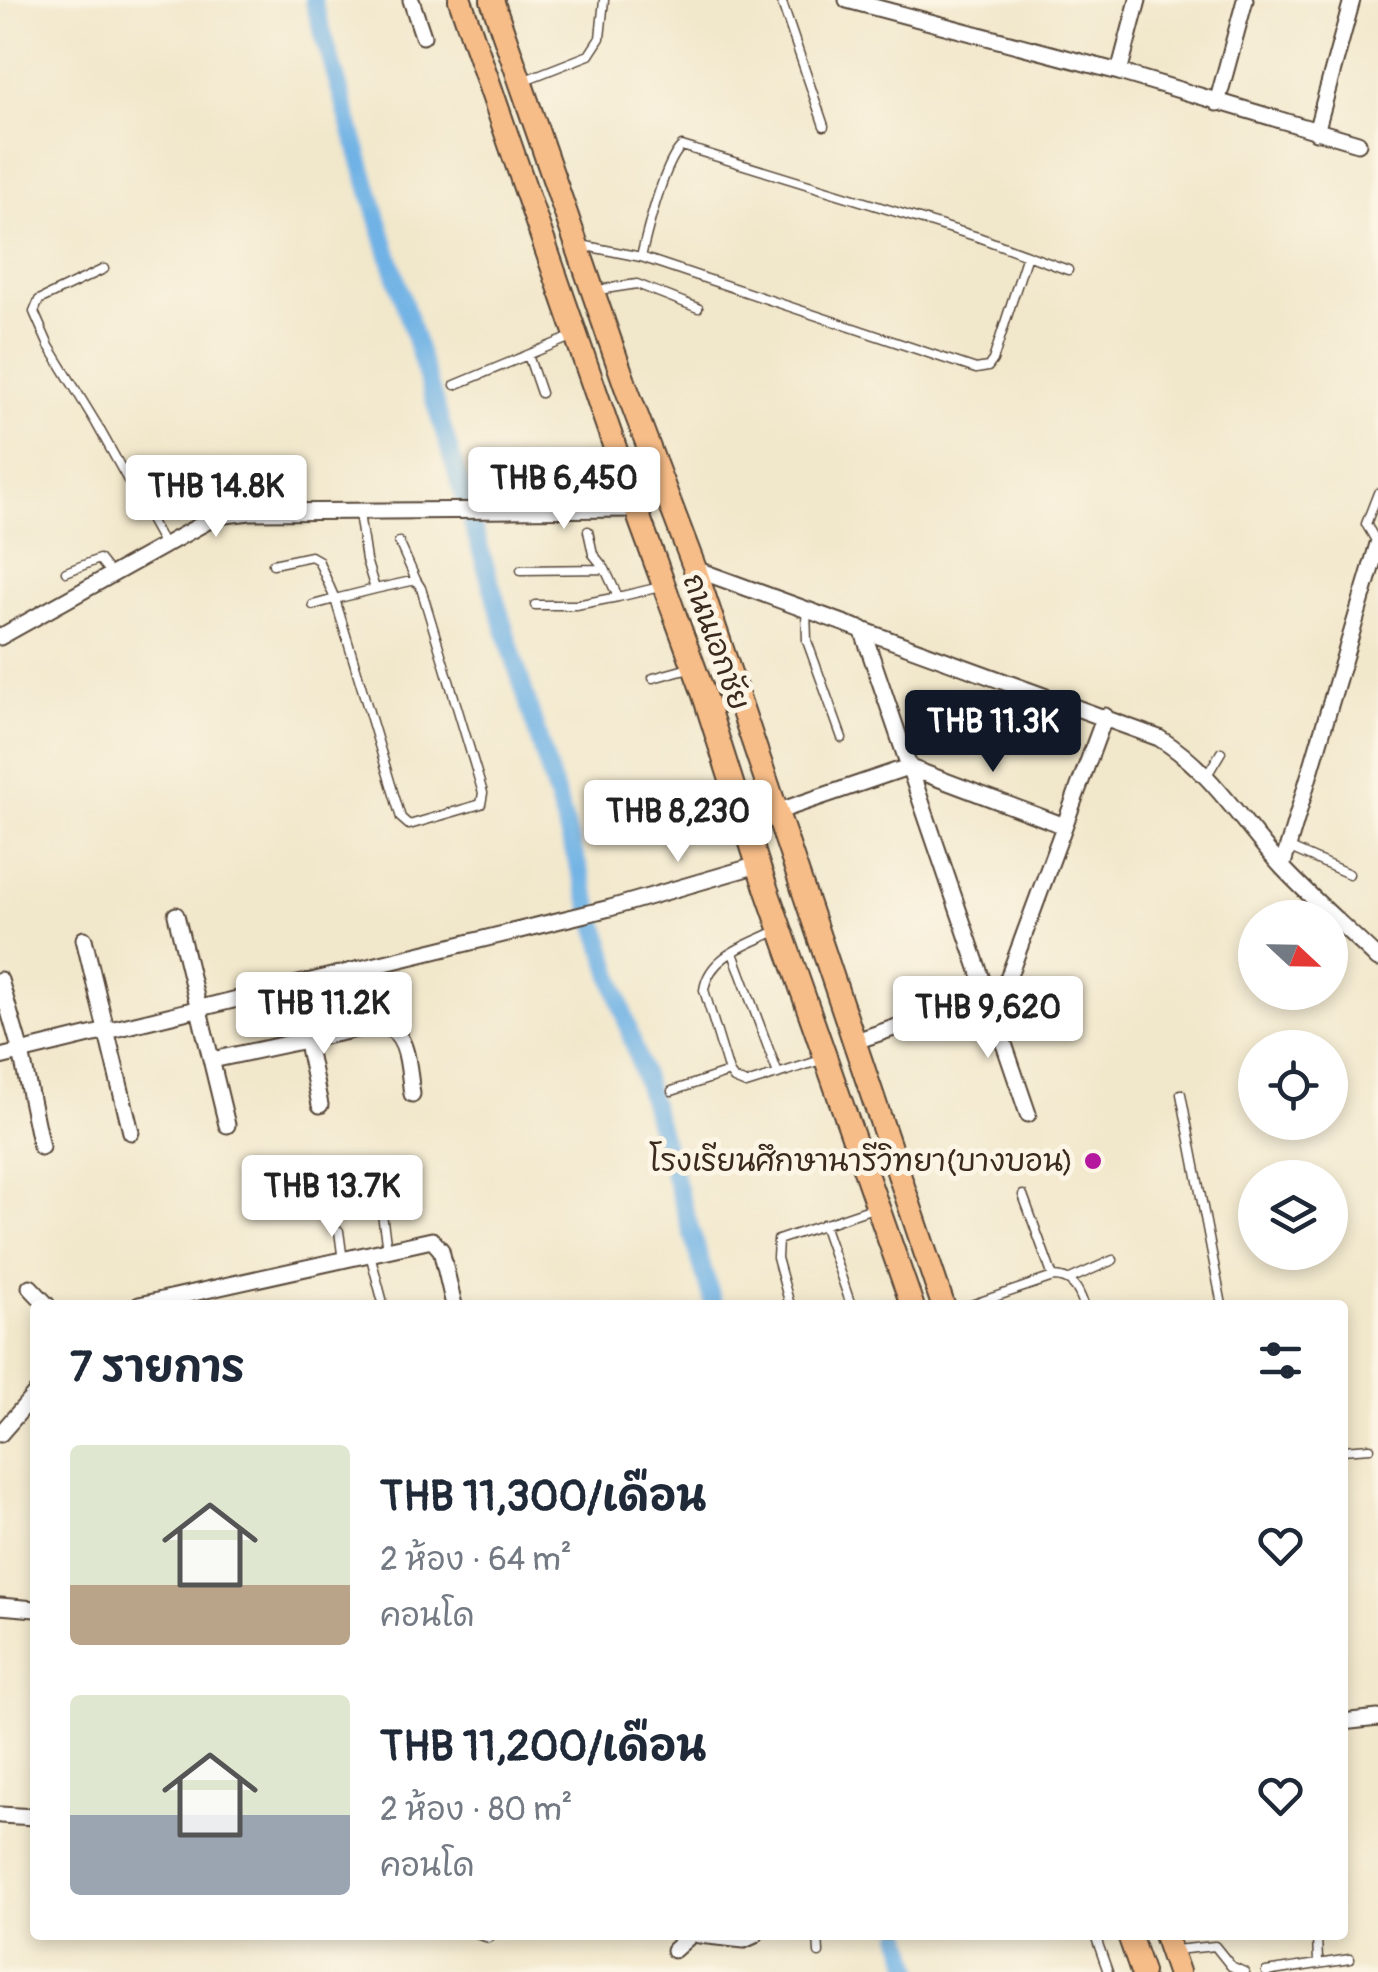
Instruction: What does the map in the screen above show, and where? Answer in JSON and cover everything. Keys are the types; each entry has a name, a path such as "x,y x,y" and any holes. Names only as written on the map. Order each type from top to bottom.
{"main road":[{"name":"ถนนเอกชัย","path":"460,0 910,1300"},
{"name":"ถนนเอกชัย","path":"492,0 695,569 941,1300"},
{"path":"661,577 695,569"},
{"path":"1131,1940 1142,1972"}],"street":[{"path":"411,0 424,36"},
{"path":"847,0 1119,72 1358,143"},
{"path":"1119,72 1138,0"},
{"path":"1217,103 1244,0"},
{"path":"1316,132 1352,0"},
{"path":"0,637 205,520 233,513 637,508"},
{"path":"1282,867 1378,544"},
{"path":"695,569 1160,738 1206,776 1282,867 1378,958"},
{"path":"862,629 1028,1114"},
{"path":"853,1042 990,994 1007,981 1105,716"},
{"path":"776,812 908,767 1062,825"},
{"path":"0,1057 610,908 758,865"},
{"path":"176,915 227,1125"},
{"path":"84,940 131,1132"},
{"path":"0,980 41,1147"},
{"path":"212,1060 381,1024 395,1028 402,1038 412,1094"},
{"path":"306,1038 320,1105"},
{"path":"177,1300 425,1240 438,1244 453,1300"},
{"path":"30,1287 42,1300"},
{"path":"0,1434 30,1400"},
{"path":"0,1606 30,1608"},
{"path":"1348,1721 1378,1718"},
{"path":"0,1816 30,1817"},
{"path":"674,1950 688,1940"}],"lane":[{"path":"520,81 590,55 600,38 604,0"},
{"path":"781,0 824,126"},
{"path":"641,258 659,195 682,146 1068,270"},
{"path":"578,244 641,258 976,368 988,367 993,360 1028,255"},
{"path":"104,269 39,300 34,312 49,346 164,544"},
{"path":"594,292 636,284 698,308"},
{"path":"455,386 575,335"},
{"path":"528,356 542,393"},
{"path":"1378,493 1366,524 1378,544"},
{"path":"359,513 366,560 376,588"},
{"path":"588,531 593,554 618,596"},
{"path":"273,564 314,556 334,599 401,818 409,825 473,808 481,804 483,792 424,594 399,542"},
{"path":"66,572 99,559 111,574"},
{"path":"521,570 605,570"},
{"path":"535,606 576,605 618,596 661,577"},
{"path":"313,606 416,580"},
{"path":"806,609 807,641 842,738"},
{"path":"653,678 694,667"},
{"path":"1206,776 1221,752"},
{"path":"682,825 740,807"},
{"path":"1288,847 1349,874"},
{"path":"780,928 716,962 709,970 704,990 730,1072 734,1080 746,1084 826,1059"},
{"path":"733,953 778,1074"},
{"path":"672,1091 730,1072"},
{"path":"1181,1094 1221,1300"},
{"path":"378,1186 387,1249"},
{"path":"1023,1195 1053,1277"},
{"path":"789,1300 776,1258 776,1243 787,1235 878,1207"},
{"path":"823,1224 849,1300"},
{"path":"339,1231 343,1261"},
{"path":"370,1254 382,1298"},
{"path":"986,1300 1053,1277 1070,1279 1113,1260"},
{"path":"1070,1279 1081,1300"},
{"path":"1348,1450 1370,1448"},
{"path":"818,1940 819,1953"},
{"path":"1097,1940 1108,1972"},
{"path":"1317,1940 1318,1962"},
{"path":"1171,1952 1216,1946 1231,1966 1244,1972"},
{"path":"1266,1972 1350,1958"}],"waterway":[{"path":"313,0 712,1300"},
{"path":"903,1940 913,1972"}],"place":[{"name":"โรงเรียนศึกษานารีวิทยา(บางบอน)","path":"1093,1161"}]}
